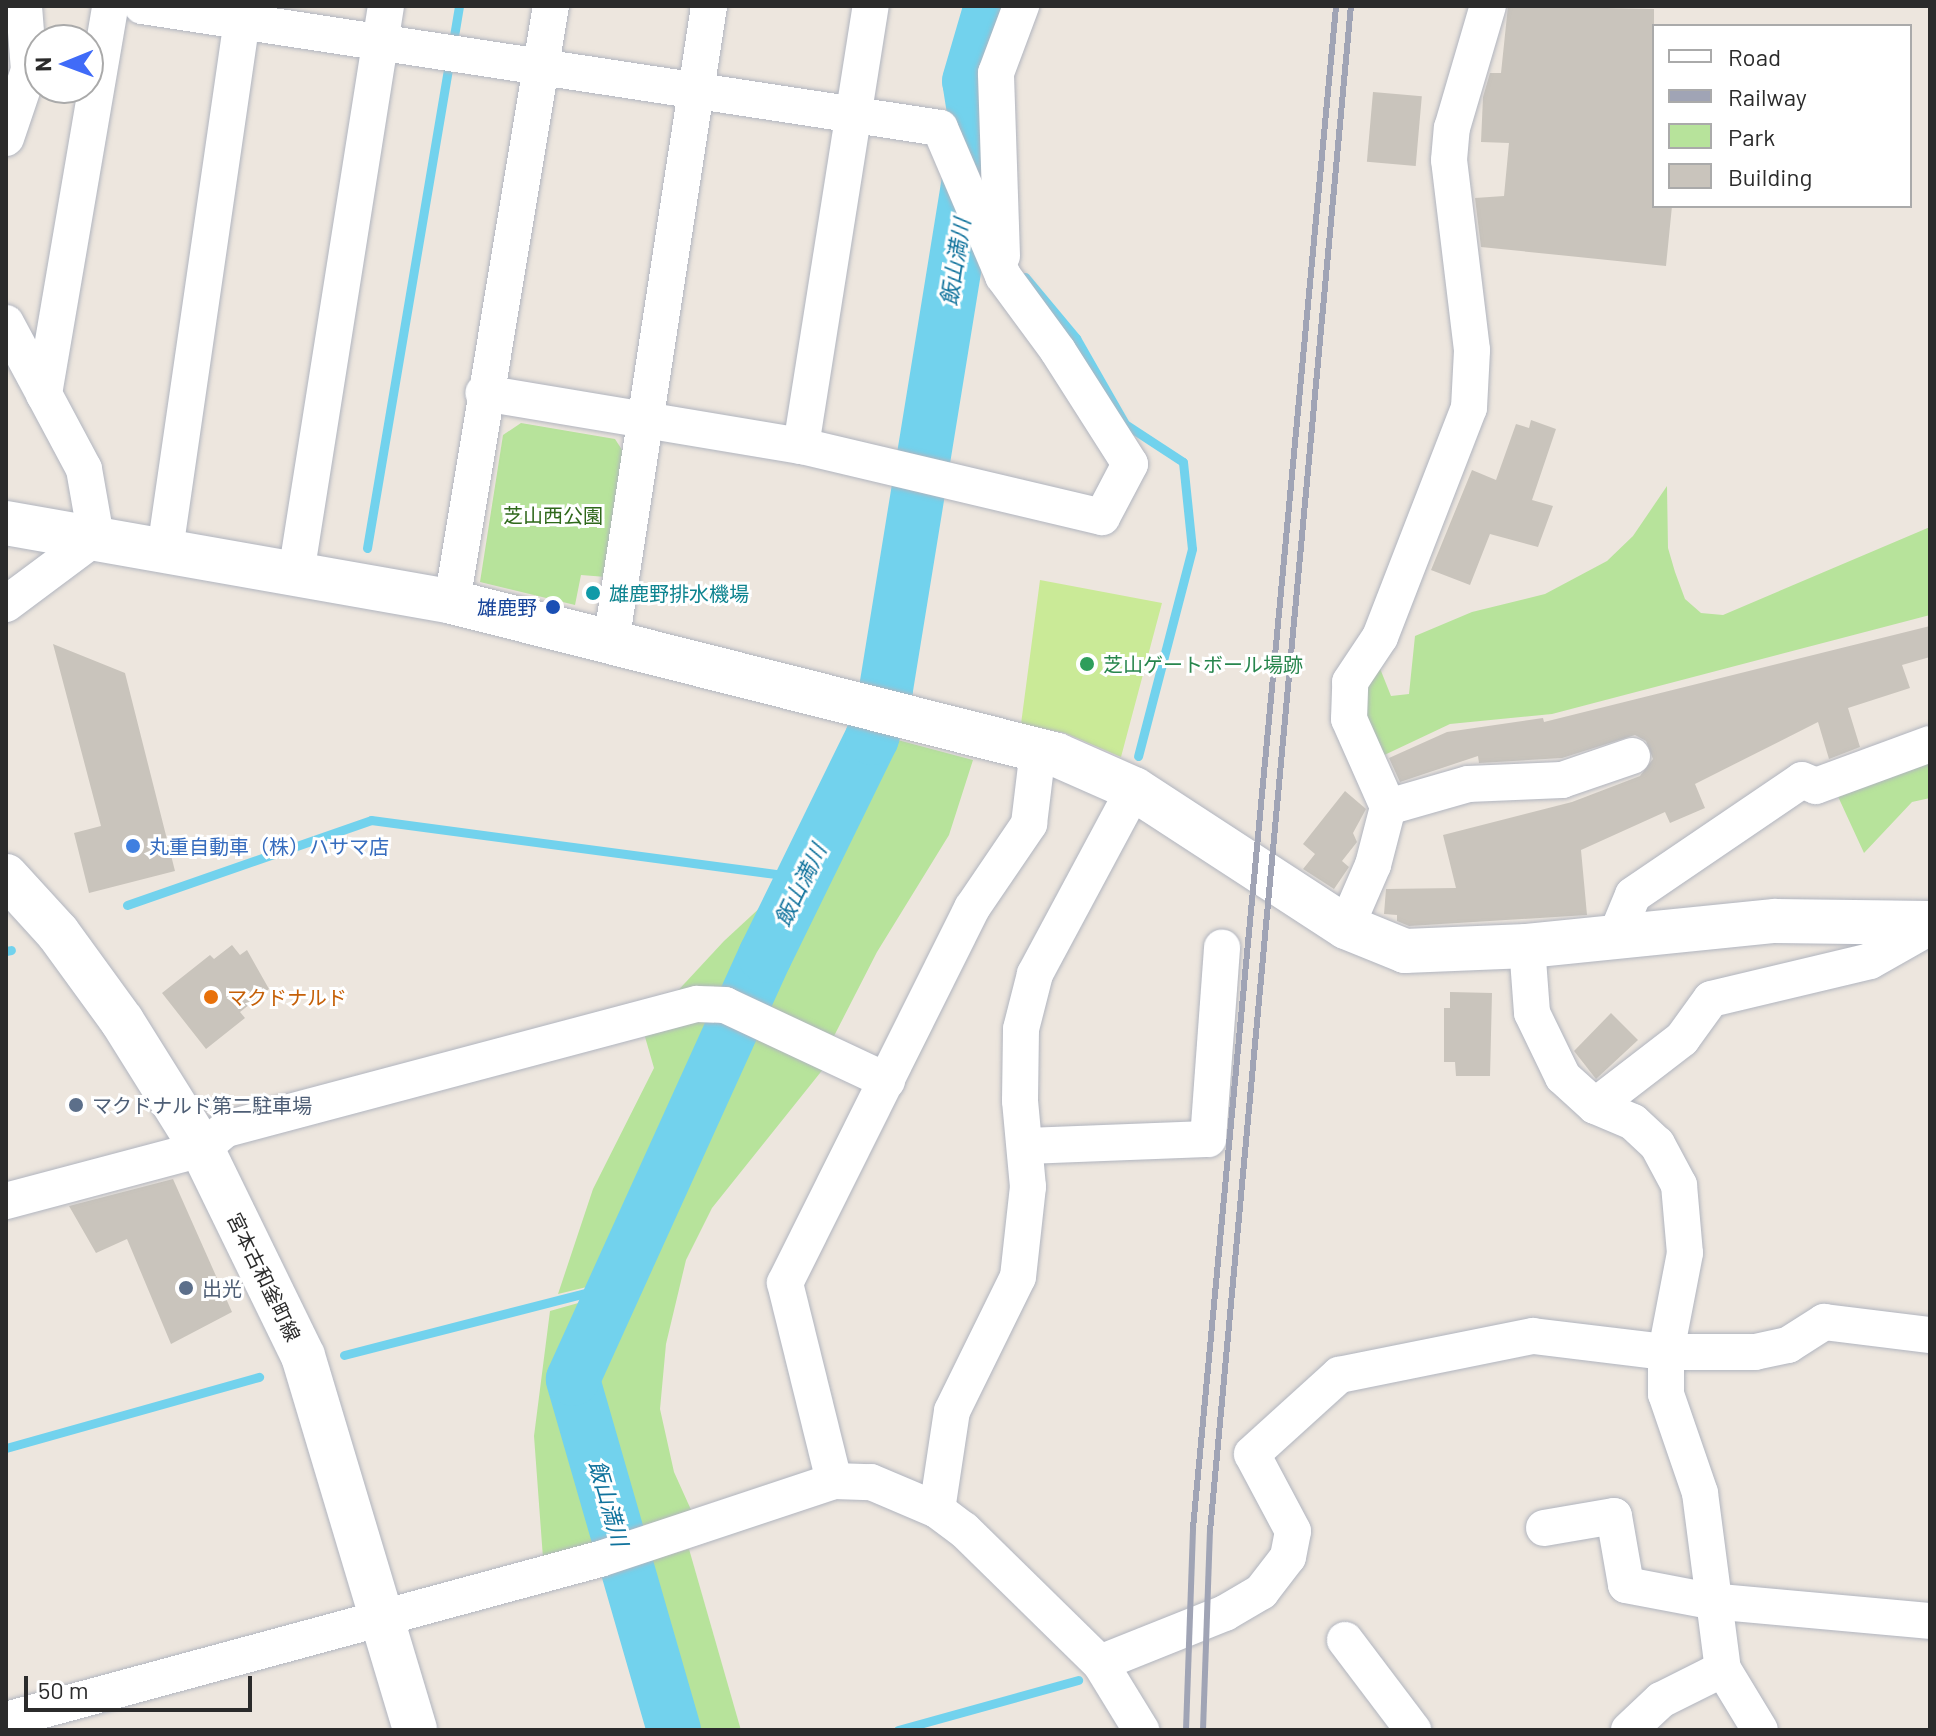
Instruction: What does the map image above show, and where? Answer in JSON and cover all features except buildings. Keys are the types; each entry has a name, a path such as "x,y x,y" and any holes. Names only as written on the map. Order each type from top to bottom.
{"street":[{"path":"44,394 110,6"},
{"path":"142,6 242,15 380,44 542,64 940,128 1003,276 1058,351 1130,464 1102,517 801,446 483,393"},
{"path":"296,574 386,6"},
{"path":"452,602 483,393 551,6"},
{"path":"611,643 709,6"},
{"path":"801,446 871,6"},
{"path":"1003,276 996,73 1021,6"},
{"path":"1346,927 1373,865 1388,807 1349,719 1347,698 1350,682 1380,637 1469,408 1472,350 1449,160 1452,128 1488,6"},
{"path":"165,550 242,15"},
{"path":"6,138 29,70 18,20"},
{"path":"6,324 84,469 96,537"},
{"path":"6,523 452,602 1038,750 1134,789 1346,927 1405,951 1527,946 1775,921 1930,925"},
{"path":"6,604 96,537"},
{"path":"1616,936 1633,895 1802,780 1816,786 1930,744"},
{"path":"834,1481 785,1283 972,908 1029,824 1038,750"},
{"path":"1388,807 1468,784 1562,780 1632,756"},
{"path":"937,1510 952,1411 1018,1277 1028,1187 1021,1029 1035,974 1134,789"},
{"name":"宮本古和釜町線","path":"6,876 58,933 113,1009 202,1149 303,1356 415,1730"},
{"path":"1595,1106 1682,1039 1711,999 1870,961 1930,925"},
{"path":"1527,946 1532,1013 1548,1052 1563,1077 1595,1106 1633,1122 1657,1144 1679,1185 1685,1253 1666,1352 1666,1394 1700,1493 1710,1601 1723,1669 1760,1730"},
{"path":"1025,1146 1208,1139 1222,948"},
{"path":"6,1201 202,1149 226,1129 697,1004 725,1005 887,1081"},
{"path":"1100,1663 1225,1613 1261,1592 1288,1557 1293,1531 1252,1454 1339,1375 1533,1336 1666,1352 1755,1352 1788,1345 1824,1322 1930,1335"},
{"path":"6,1720 600,1559 834,1481 871,1482 937,1510 964,1530 1100,1663 1141,1730"},
{"path":"1544,1528 1614,1516 1626,1585 1710,1601 1930,1621"},
{"path":"1345,1640 1413,1730"},
{"path":"1629,1730 1661,1700 1723,1669"}],"green space":[{"name":"芝山西公園","path":"521,423 615,439 626,456 606,577 581,575 575,605 480,582 503,435"},
{"path":"1667,486 1668,548 1685,599 1701,613 1723,615 1930,527 1930,615 1552,714 1450,724 1378,758 1359,711 1375,656 1391,696 1409,694 1415,636 1472,612 1545,594 1607,561 1633,536"},
{"name":"芝山ゲートボール場跡","path":"1040,580 1162,603 1121,757 1065,733 1021,724"},
{"path":"894,739 973,760 949,835 877,952 834,1036 764,1006"},
{"path":"1930,754 1930,798 1912,802 1864,853 1835,790"},
{"path":"777,892 729,991 672,997 724,941"},
{"path":"720,1013 595,1285 558,1294 593,1189 654,1068 643,1030"},
{"path":"750,1029 828,1063 712,1208 686,1260 666,1344 660,1409 674,1472 692,1512 633,1528 591,1381"},
{"path":"589,1300 557,1377 599,1542 543,1558 534,1436 550,1311"},
{"path":"689,1549 741,1730 692,1730 644,1562"}],"waterway":[{"path":"452,48 459,6"},
{"name":"飯山満川","path":"674,1730 573,1379 765,956 872,738 886,689 969,179 975,118 969,81 991,6"},
{"path":"367,548 449,62"},
{"path":"1025,277 1076,338 1125,424 1183,462 1192,549 1138,756"},
{"path":"127,905 371,820 803,878"},
{"path":"6,951 11,950"},
{"path":"344,1355 613,1286"},
{"path":"6,1448 259,1377"},
{"path":"898,1730 1078,1680"}],"railway":[{"path":"1186,1730 1193,1528 1336,6"},
{"path":"1203,1730 1210,1531 1351,6"}],"place":[{"name":"雄鹿野排水機場","path":"593,593"},
{"name":"雄鹿野","path":"553,607"},
{"name":"芝山ゲートボール場跡","path":"1087,664"},
{"name":"丸重自動車（株）ハサマ店","path":"133,846"},
{"name":"マクドナルド","path":"211,997"},
{"name":"マクドナルド第二駐車場","path":"76,1105"},
{"name":"出光","path":"186,1288"}]}
